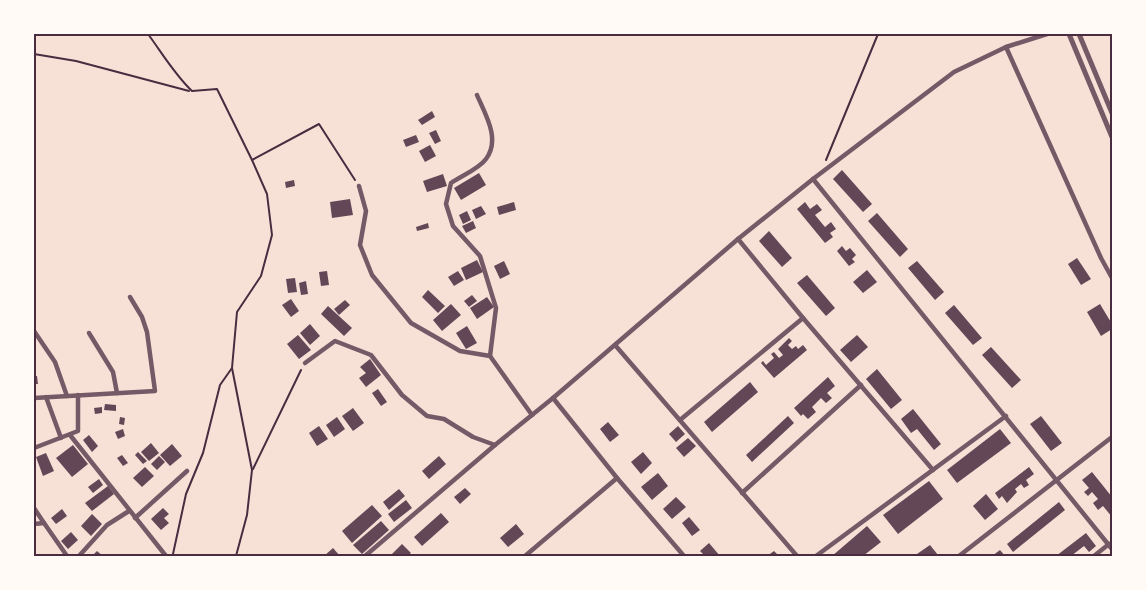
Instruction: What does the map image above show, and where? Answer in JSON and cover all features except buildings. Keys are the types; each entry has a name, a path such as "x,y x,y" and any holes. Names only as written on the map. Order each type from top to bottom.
{"street":[{"path":"365,556 495,445 554,398 738,239 813,179 954,72 1006,47 1047,34"},
{"path":"1069,34 1112,137"},
{"path":"1079,34 1112,114"},
{"path":"1006,47 1101,258 1112,278"},
{"path":"477,95 490,126 492,138 490,151 486,159 450,183 446,204 453,226 480,256 496,308 490,356 532,416"},
{"path":"813,179 1110,547 1094,556"},
{"path":"359,186 366,211 360,244 372,275 411,323 460,351 490,356"},
{"path":"738,239 933,470"},
{"path":"34,398 155,391 148,332 142,317 130,297"},
{"path":"680,420 803,318"},
{"path":"34,331 55,362 67,396"},
{"path":"89,333 113,372 117,393"},
{"path":"304,363 335,341 371,355 402,396 427,416 444,419 473,437 495,445"},
{"path":"615,344 797,556"},
{"path":"742,493 861,385"},
{"path":"34,448 77,432 79,428 78,395"},
{"path":"46,397 61,438"},
{"path":"554,398 617,478 684,556"},
{"path":"816,556 1006,416"},
{"path":"70,435 166,556"},
{"path":"959,556 1112,437"},
{"path":"135,518 186,471"},
{"path":"525,556 617,478"},
{"path":"34,508 67,556"},
{"path":"79,556 107,525 129,511"},
{"path":"34,524 44,523"}],"path":[{"path":"148,34 181,81 192,91"},
{"path":"820,174 878,34"},
{"path":"34,54 76,60 192,91 218,89 267,194 272,235 261,276 237,312 232,368 252,470 247,514 236,556"},
{"path":"252,160 319,124 359,186"},
{"path":"252,470 304,363"},
{"path":"172,556 186,494 204,453 220,386 232,368"}]}
